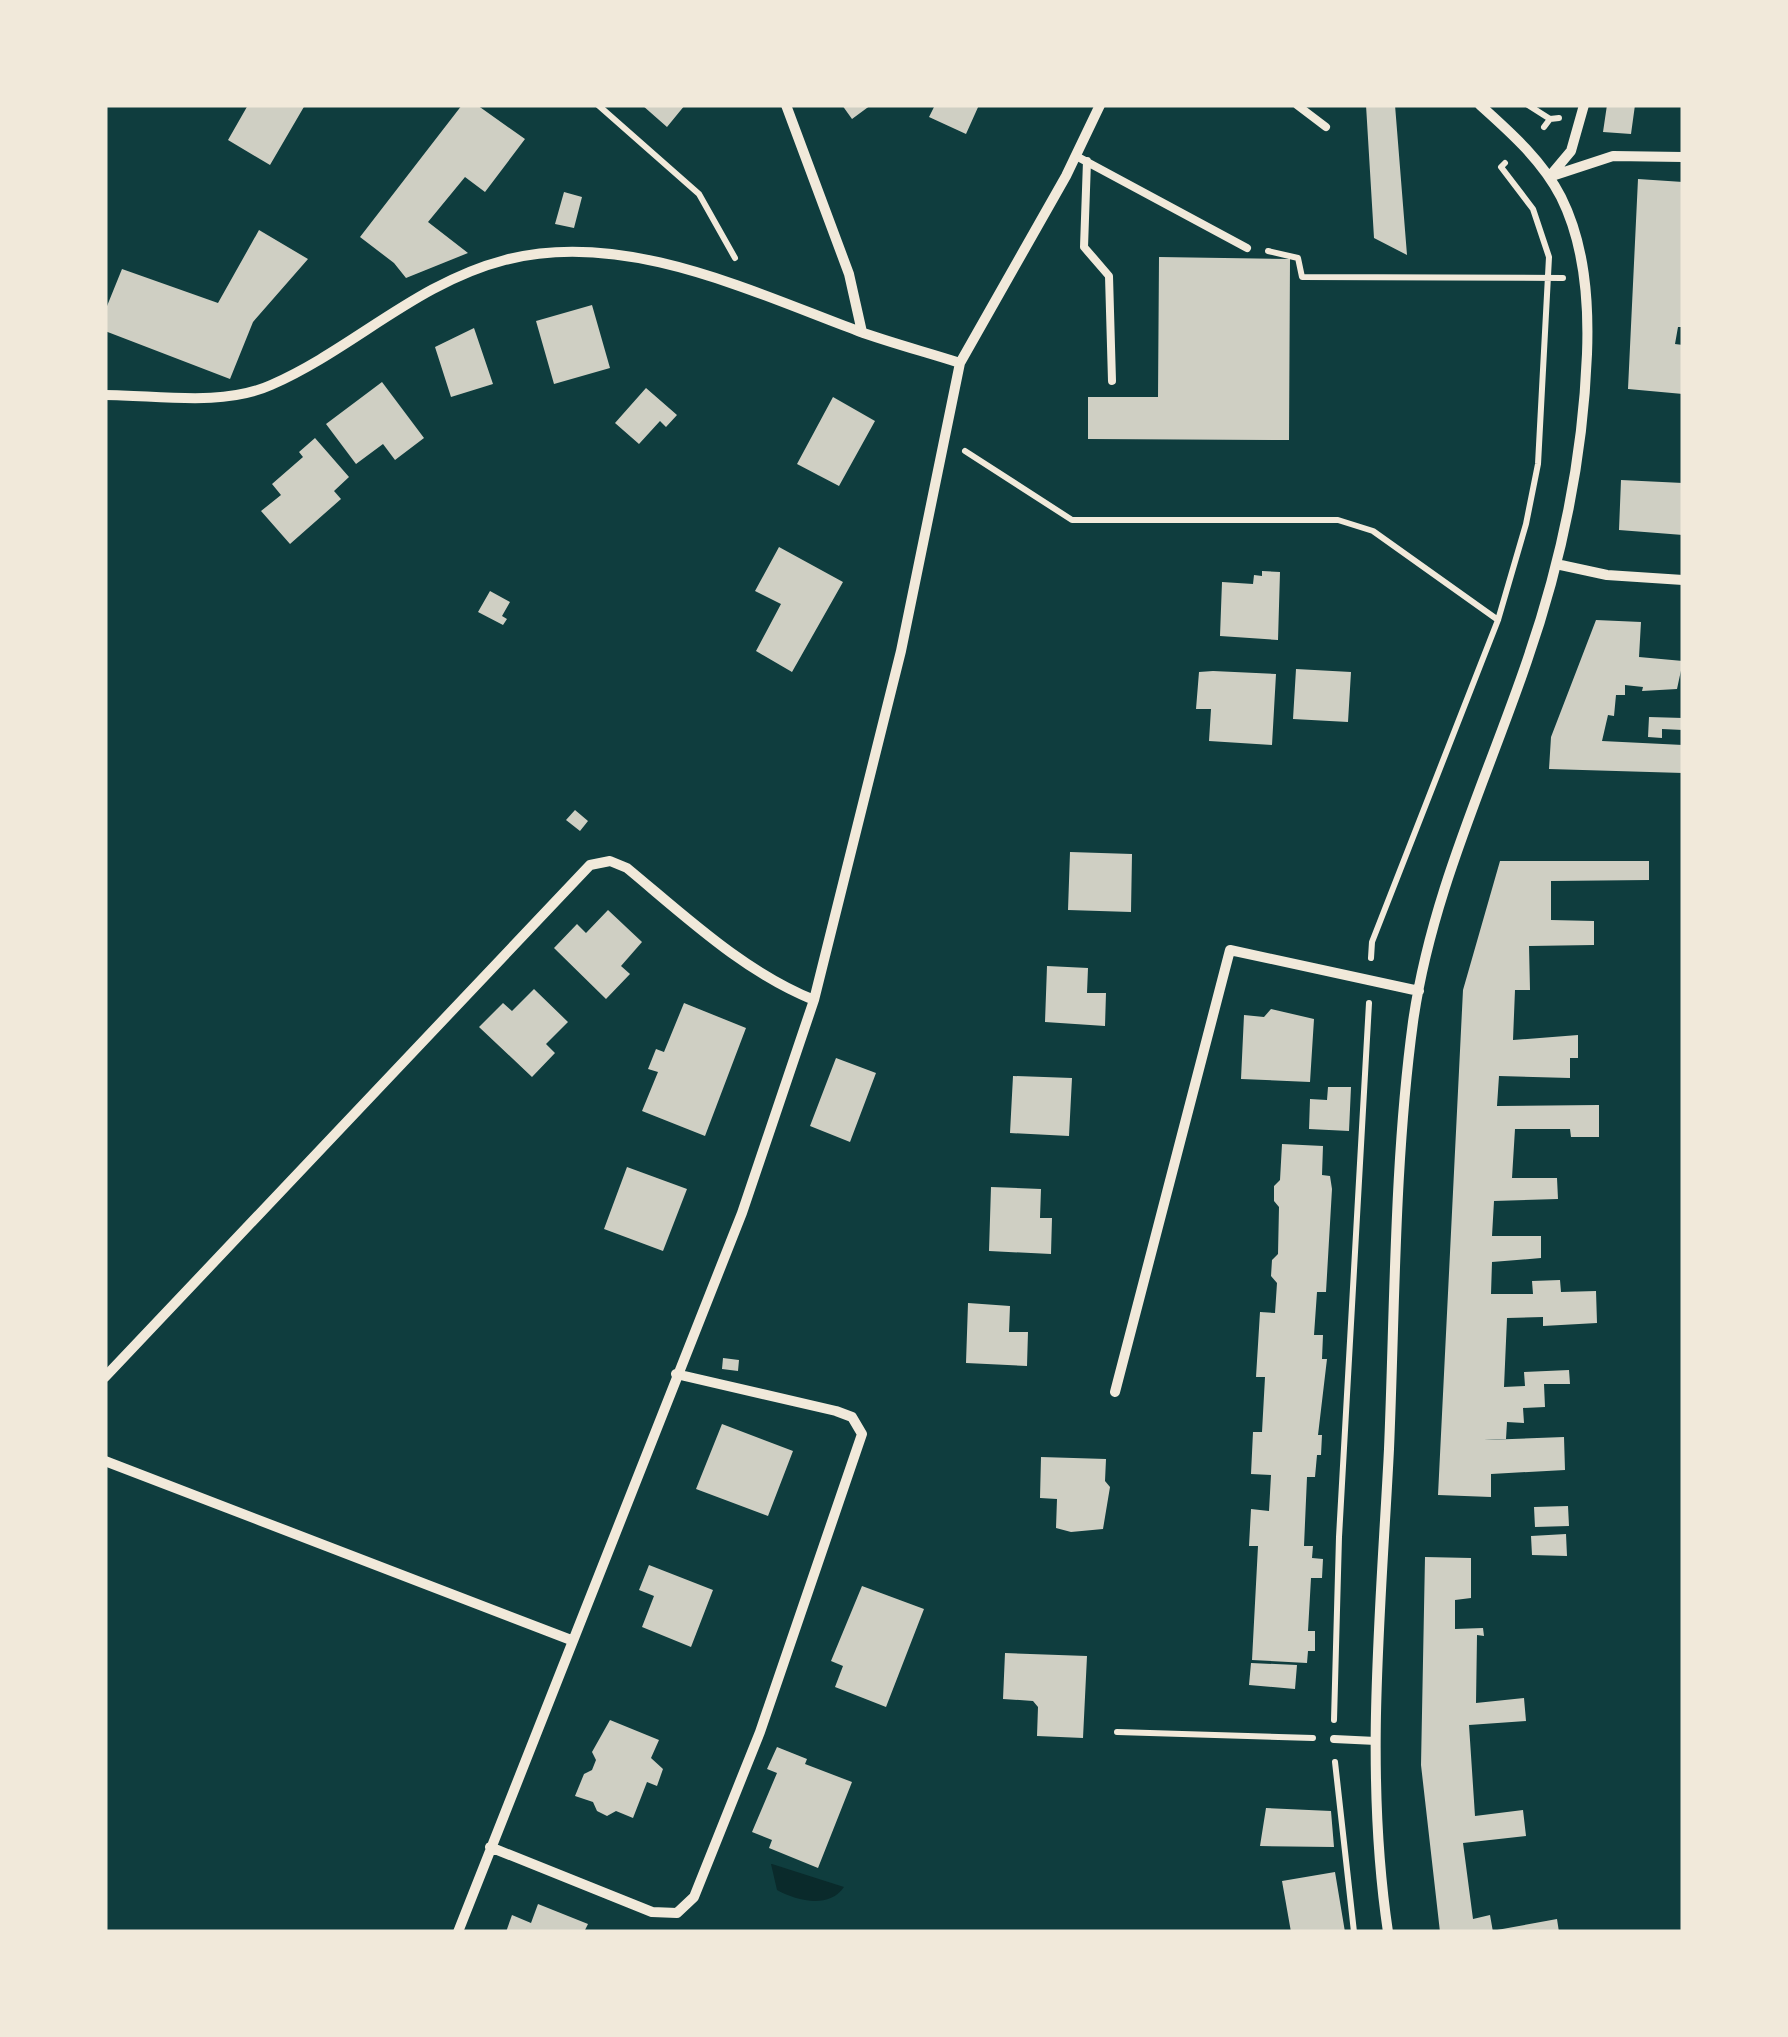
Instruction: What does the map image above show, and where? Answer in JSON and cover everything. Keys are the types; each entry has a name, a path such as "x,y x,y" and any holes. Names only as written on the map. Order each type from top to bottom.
{"street":[{"path":"786,105 850,274 862,332"},
{"path":"458,1932 742,1213 814,1000 896,668 960,362 1082,159 1100,105"},
{"path":"1388,1932 1378,1848 1376,1742 1404,1126 1418,992 1450,867 1526,664 1556,564 1582,417 1588,334 1587,292 1565,206 1549,177 1480,105"},
{"path":"1549,177 1571,151 1584,105"},
{"path":"1549,177 1612,156 1683,157"},
{"path":"105,396 226,397 268,386 420,293 506,260 573,254 657,263 746,287 862,332 960,362"},
{"path":"1556,564 1607,574 1683,580"},
{"path":"105,1377 590,865 610,861 627,868 721,944 780,984 814,1000"},
{"path":"1115,1392 1230,950 1418,992"},
{"path":"490,1847 652,1912 677,1914 694,1897 760,1732 862,1434 846,1414 676,1374"},
{"path":"105,1460 571,1640"}],"lane":[{"path":"1297,105 1326,127"},
{"path":"1112,381 1109,276 1084,246 1082,159 1247,248"},
{"path":"1334,1739 1376,1742"}],"path":[{"path":"598,105 698,194 738,263 746,287"},
{"path":"1528,105 1550,119"},
{"path":"1371,964 1372,942 1498,620 1526,524 1538,464 1548,279 1542,232 1533,209 1501,167 1505,163"},
{"path":"1247,248 1298,258 1302,278 1548,279"},
{"path":"946,438 1072,520 1338,520 1373,531 1498,620"},
{"path":"1354,1932 1334,1739 1339,1536 1369,1002"},
{"path":"1117,1732 1334,1739"}],"water":[{"path":"771,1864 844,1887 821,1901 794,1897 777,1890"}],"building":[{"path":"248,105 305,105 270,165 228,140"},
{"path":"462,105 477,105 525,139 485,192 465,177 428,222 468,253 406,278 394,263 360,237"},
{"path":"642,105 685,105 667,127"},
{"path":"842,105 871,105 852,119"},
{"path":"935,105 979,105 966,134 929,117"},
{"path":"1366,105 1395,105 1407,255 1374,238"},
{"path":"1607,105 1635,105 1631,134 1603,132"},
{"path":"1638,179 1683,182 1683,327 1678,327 1675,344 1683,345 1683,394 1628,389"},
{"path":"564,192 582,197 574,228 555,224"},
{"path":"259,230 308,259 253,322 230,379 105,331 105,311 122,269 218,303"},
{"path":"1159,257 1290,259 1289,440 1088,439 1088,397 1158,397"},
{"path":"592,305 610,368 554,384 536,321"},
{"path":"474,328 493,384 451,397 435,347"},
{"path":"382,382 424,438 395,460 383,444 356,464 326,424"},
{"path":"646,388 677,415 666,427 660,421 639,444 615,423"},
{"path":"833,397 875,421 839,486 797,464"},
{"path":"315,438 349,477 334,491 341,499 290,544 261,511 281,495 272,484 303,457 299,452"},
{"path":"1621,480 1683,483 1683,535 1619,530"},
{"path":"779,547 843,582 792,672 756,651 781,604 755,591"},
{"path":"1262,571 1280,572 1278,640 1220,636 1222,582 1253,584 1254,575 1262,576"},
{"path":"490,591 510,602 502,616 507,619 503,625 478,612"},
{"path":"1596,620 1641,622 1639,657 1683,661 1677,689 1642,691 1643,687 1625,685 1625,695 1616,695 1614,716 1608,715 1602,741 1683,745 1683,773 1549,769 1551,737"},
{"path":"1296,669 1351,672 1348,722 1293,719"},
{"path":"1199,672 1276,674 1272,745 1209,741 1211,709 1196,709"},
{"path":"1649,717 1683,718 1683,730 1662,729 1662,738 1648,737"},
{"path":"575,810 588,821 580,831 566,820"},
{"path":"1070,852 1132,854 1131,912 1068,910"},
{"path":"1500,861 1649,861 1649,880 1551,881 1551,920 1594,921 1594,945 1529,946 1530,990 1515,990 1513,1040 1578,1035 1578,1058 1570,1058 1570,1078 1499,1076 1497,1106 1599,1105 1599,1137 1571,1137 1570,1129 1515,1129 1512,1178 1557,1178 1558,1199 1494,1201 1492,1236 1541,1236 1541,1258 1492,1262 1491,1294 1533,1294 1532,1281 1560,1280 1561,1292 1596,1291 1597,1323 1543,1326 1543,1317 1507,1318 1504,1387 1525,1386 1524,1372 1569,1370 1570,1384 1544,1384 1545,1407 1523,1408 1524,1423 1507,1422 1506,1439 1484,1440 1564,1437 1565,1470 1491,1474 1491,1497 1438,1495 1463,990"},
{"path":"608,910 642,942 621,966 630,974 606,999 554,948 577,924 586,933"},
{"path":"1047,966 1088,968 1087,993 1106,993 1105,1026 1045,1022"},
{"path":"534,989 568,1022 546,1044 555,1053 532,1077 479,1027 503,1003 512,1011"},
{"path":"684,1003 746,1028 705,1136 642,1111 658,1072 648,1069 656,1049 664,1052"},
{"path":"1271,1009 1314,1019 1310,1082 1241,1079 1244,1015 1264,1017"},
{"path":"836,1058 876,1073 850,1142 810,1126"},
{"path":"1013,1076 1072,1078 1069,1136 1010,1133"},
{"path":"1328,1087 1351,1087 1349,1131 1309,1129 1310,1099 1327,1100"},
{"path":"1282,1144 1323,1146 1322,1175 1330,1176 1332,1189 1326,1292 1317,1292 1314,1335 1323,1335 1322,1359 1327,1359 1318,1435 1322,1435 1321,1455 1317,1455 1315,1477 1307,1477 1304,1546 1313,1546 1312,1558 1323,1559 1322,1578 1311,1578 1308,1631 1315,1631 1315,1651 1308,1651 1307,1663 1252,1660 1258,1546 1249,1546 1251,1509 1269,1511 1271,1475 1251,1474 1253,1432 1262,1432 1265,1377 1256,1377 1260,1312 1275,1313 1277,1283 1271,1276 1272,1260 1278,1254 1279,1207 1274,1201 1274,1186 1280,1180"},
{"path":"627,1167 687,1189 663,1251 604,1229"},
{"path":"991,1187 1041,1189 1040,1218 1052,1218 1051,1254 989,1251"},
{"path":"968,1303 1010,1306 1009,1332 1028,1332 1027,1366 966,1363"},
{"path":"723,1358 739,1360 738,1371 722,1369"},
{"path":"722,1424 793,1451 768,1516 696,1489"},
{"path":"1041,1457 1106,1459 1105,1481 1110,1487 1103,1529 1071,1532 1056,1528 1057,1499 1040,1498"},
{"path":"1568,1506 1569,1526 1535,1527 1534,1507"},
{"path":"1566,1534 1567,1556 1532,1555 1531,1536"},
{"path":"1425,1557 1471,1558 1471,1598 1455,1600 1455,1629 1483,1628 1484,1636 1477,1635 1476,1703 1524,1698 1526,1721 1469,1725 1475,1816 1523,1810 1526,1836 1463,1843 1473,1919 1490,1915 1493,1932 1440,1932 1421,1765"},
{"path":"649,1565 713,1590 691,1647 642,1627 654,1596 639,1590"},
{"path":"862,1586 924,1609 886,1707 835,1687 843,1666 831,1661"},
{"path":"1005,1653 1087,1656 1083,1738 1037,1736 1038,1707 1033,1701 1003,1699"},
{"path":"1251,1663 1297,1665 1295,1689 1249,1685"},
{"path":"610,1720 659,1740 651,1758 663,1769 657,1786 647,1782 633,1818 616,1811 607,1816 597,1811 593,1802 575,1796 584,1774 592,1770 596,1760 592,1752"},
{"path":"777,1747 807,1759 805,1764 852,1782 818,1868 769,1848 772,1840 752,1832 777,1773 767,1769"},
{"path":"1266,1808 1331,1811 1334,1847 1260,1846"},
{"path":"1335,1872 1345,1932 1291,1932 1282,1881"},
{"path":"538,1904 588,1924 584,1932 506,1932 512,1915 531,1923"},
{"path":"1557,1919 1559,1932 1497,1932 1497,1930"}]}
